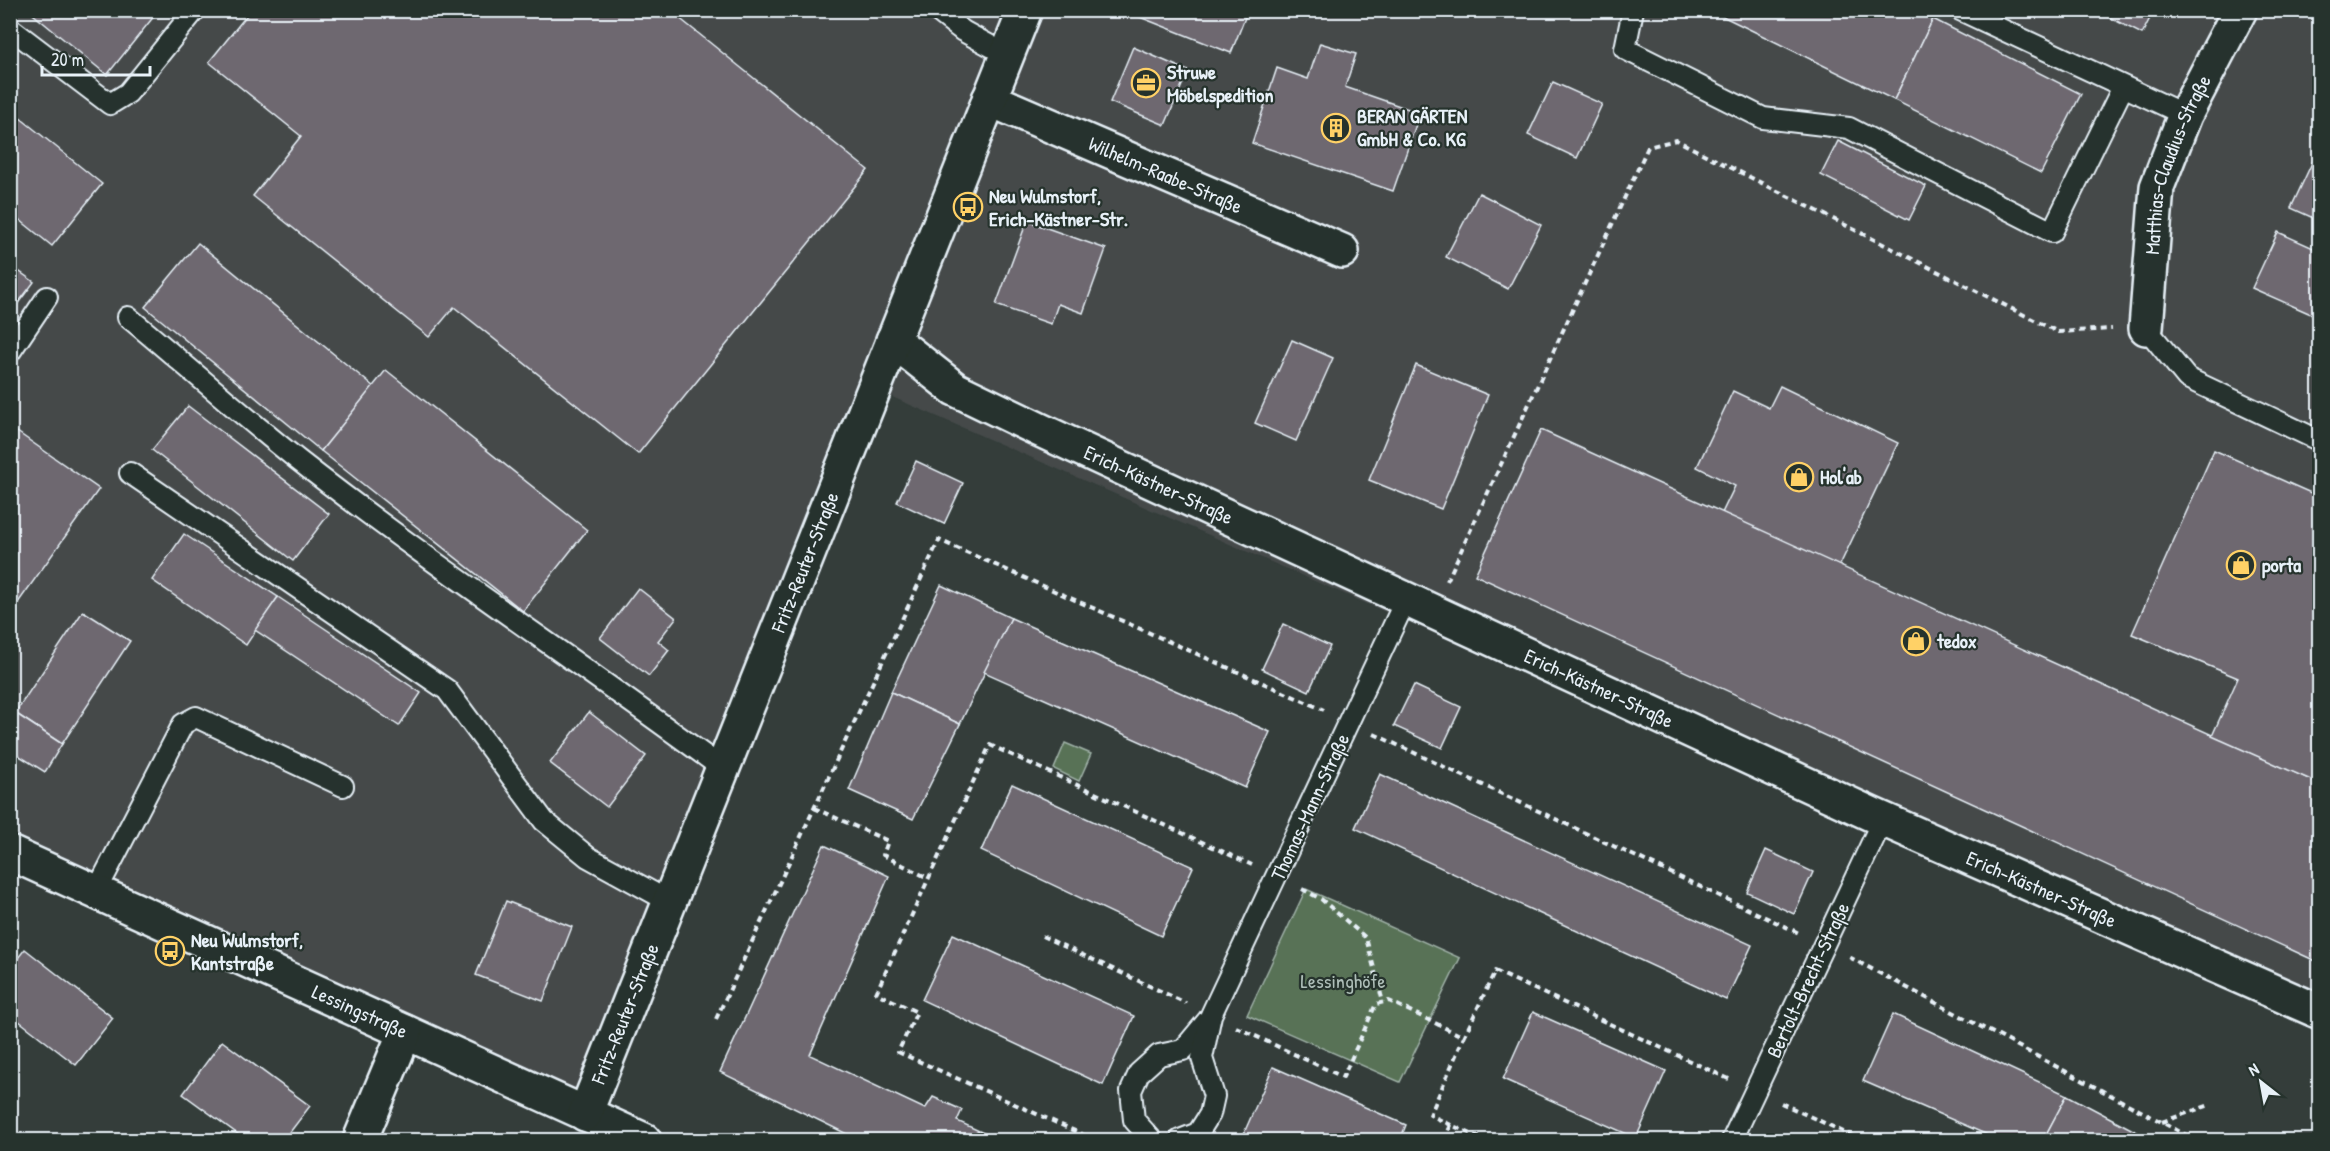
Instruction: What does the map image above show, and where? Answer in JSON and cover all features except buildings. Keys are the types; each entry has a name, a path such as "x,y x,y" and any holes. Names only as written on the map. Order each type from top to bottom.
{"street":[{"name":"Fritz-Reuter-Straße","path":"585,1114 1025,10"},
{"name":"Matthias-Claudius-Straße","path":"2146,328 2157,187 2185,115 2240,10"},
{"name":"Wilhelm-Raabe-Straße","path":"989,99 1342,251"},
{"name":"Erich-Kästner-Straße","path":"893,340 955,389 1883,819 2319,1012"},
{"name":"Lessingstraße","path":"10,853 644,1140"},
{"path":"360,1140 405,1032"}],"lane":[{"path":"10,28 110,104 128,93 195,10"},
{"path":"936,10 963,31 1007,55"},
{"path":"1633,10 1625,49 1763,118 1849,128 2052,232 2123,87"},
{"path":"1960,10 2185,115"},
{"path":"10,352 47,297"},
{"path":"128,317 297,459 473,591 618,691 723,769"},
{"path":"2146,328 2187,378 2319,441"},
{"path":"130,473 447,690 544,821 588,857 670,902"},
{"name":"Thomas-Mann-Straße","path":"1152,1140 1134,1120 1131,1091 1139,1073 1159,1055 1183,1050 1211,1015 1350,722 1420,603"},
{"path":"96,892 183,724 196,717 343,786"},
{"name":"Bertolt-Brecht-Straße","path":"1732,1140 1883,819"},
{"name":"Thomas-Mann-Straße","path":"1180,1140 1198,1133 1210,1114 1214,1096 1202,1058 1211,1015"}],"path":[{"path":"1420,603 1648,147 1676,140 2058,332 2146,328"},
{"path":"716,1019 939,540 1350,722 1571,828 1824,944 2188,1136 2185,1140"},
{"path":"1095,1140 898,1052 917,1012 876,993 990,745 1277,876 1321,899 1366,938 1383,1002"},
{"path":"814,808 888,841 883,855 928,878"},
{"path":"1042,936 1343,1077 1376,1004 1389,1001 1464,1037"},
{"path":"1485,1140 1430,1115 1495,971 1861,1140"},
{"path":"2162,1122 2210,1105"},
{"path":"1444,1140 1451,1125"}],"shaded area":[{"path":"11,11 2319,11 2319,1031 1411,623 890,396 589,1126 11,859"}],"green space":[{"path":"1065,743 1091,754 1079,781 1054,769"},
{"name":"Lessinghöfe","path":"1306,889 1460,958 1400,1082 1247,1015"}],"place":[{"name":"Struwe Möbelspedition","path":"1146,83"},
{"name":"BERAN GÄRTEN GmbH & Co. KG","path":"1336,128"},
{"name":"Neu Wulmstorf, Erich-Kästner-Str.","path":"968,207"},
{"name":"Hol'ab","path":"1799,477"},
{"name":"porta","path":"2241,565"},
{"name":"tedox","path":"1916,641"},
{"name":"Neu Wulmstorf, Kantstraße","path":"170,951"}]}
